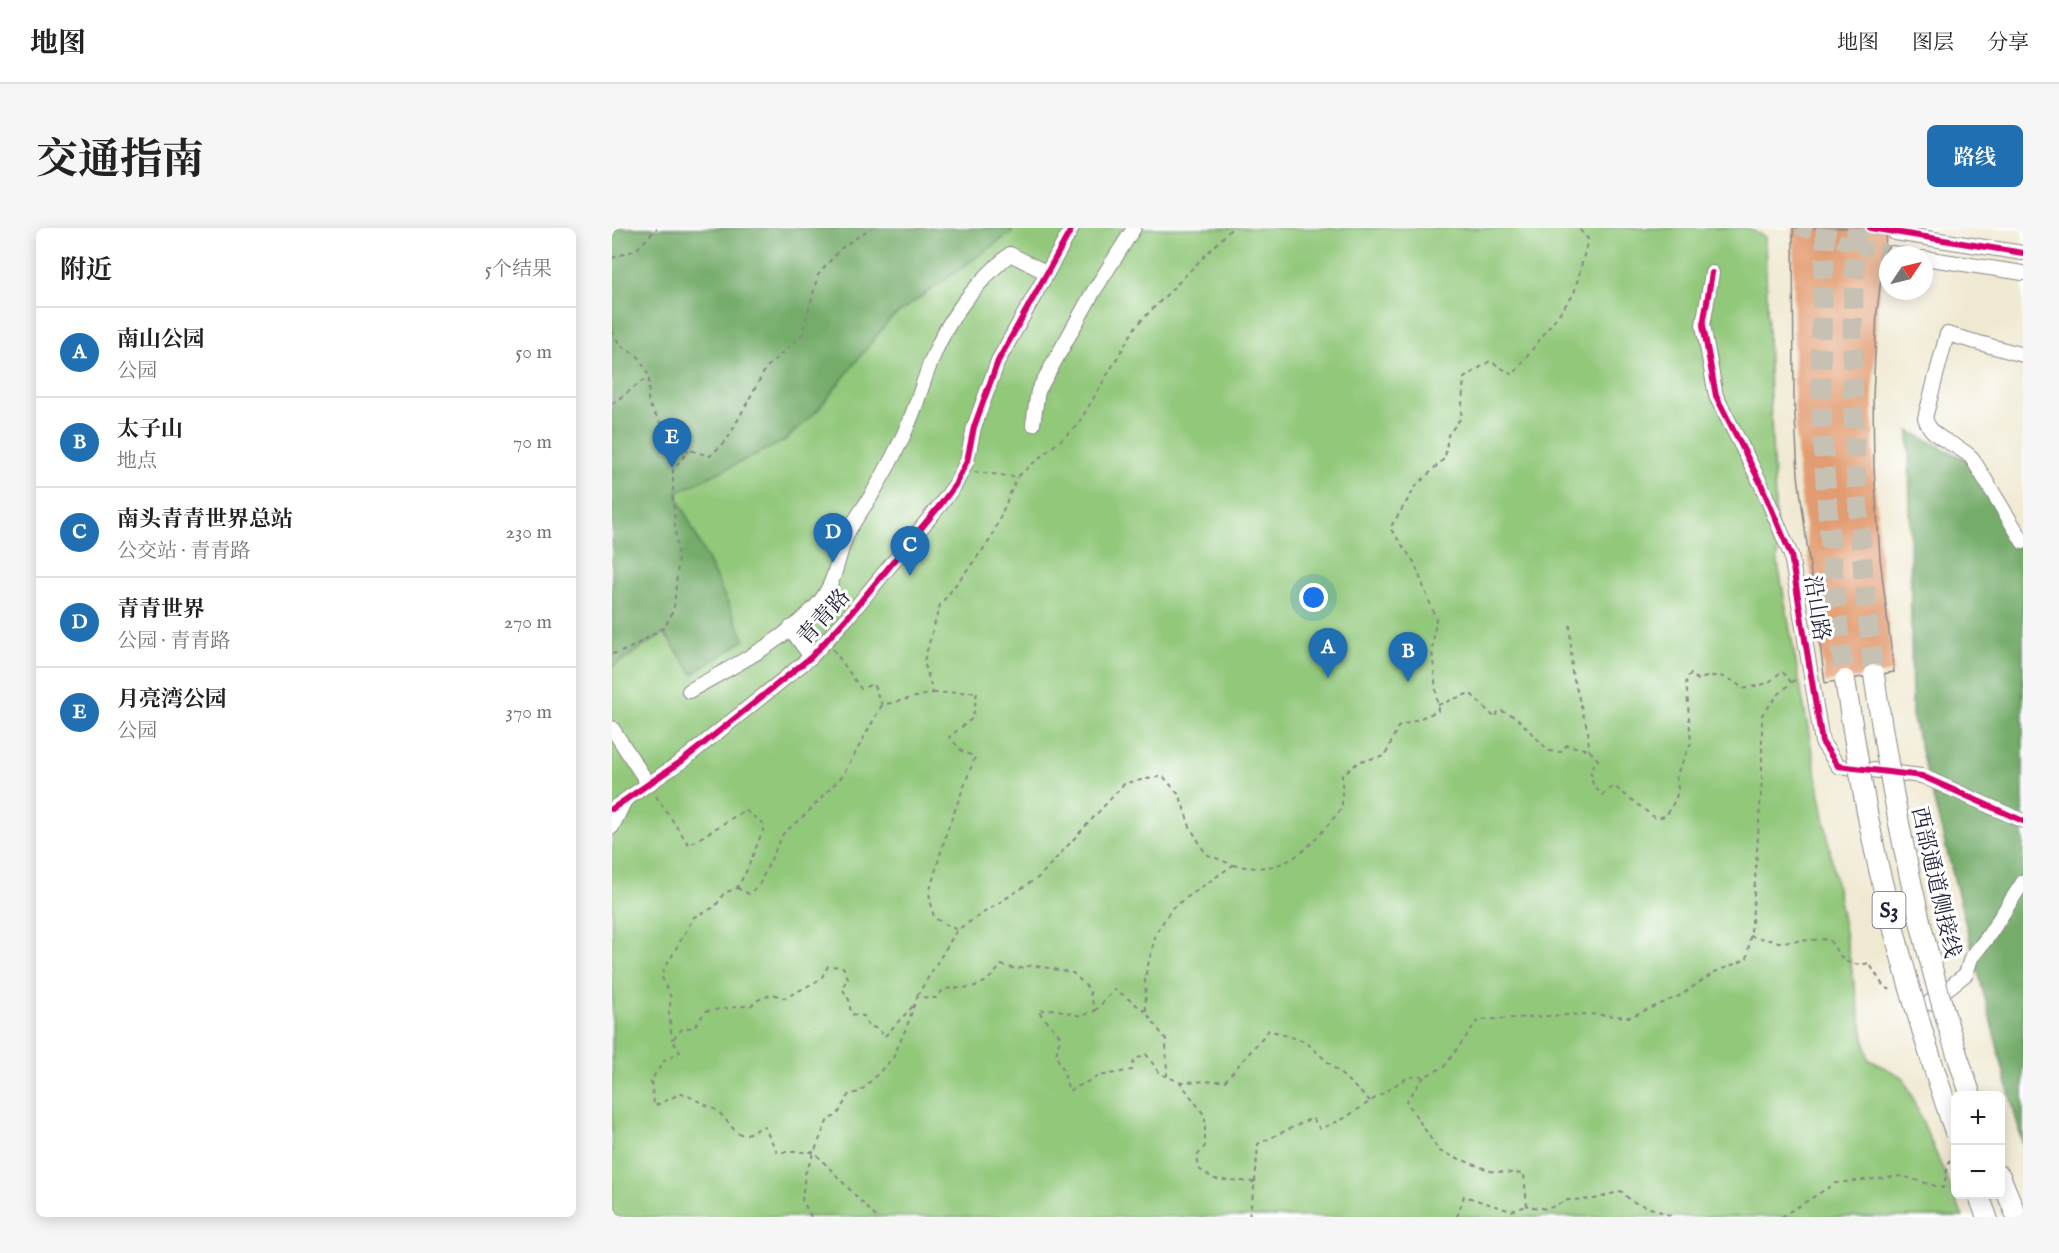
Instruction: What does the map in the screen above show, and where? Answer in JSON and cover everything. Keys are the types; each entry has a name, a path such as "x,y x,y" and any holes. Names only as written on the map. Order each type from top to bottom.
{"highway":[{"name":"西部通道侧接线","path":"1874,675 1887,765 1907,867 1929,961 1955,1051 1970,1091"},
{"name":"S3","path":"1845,680 1882,884 1931,1062 1951,1120"},
{"path":"2005,1186 2017,1217"},
{"path":"1980,1199 1987,1217"}],"street":[{"name":"青青路","path":"618,806 692,754 811,657 941,504 955,485 967,461 974,427 998,361 1072,228"},
{"path":"1033,424 1038,391 1092,294 1134,228"},
{"path":"1895,233 2023,253"},
{"path":"689,691 765,646 818,604 834,579 849,531 891,460 907,426 933,357 960,305 988,272 1010,254 1047,273"},
{"path":"1933,259 2023,273"},
{"name":"沿山路","path":"1712,273 1703,326 1716,396 1761,484 1791,555 1822,742 1839,766 1922,776 2023,821"},
{"path":"2023,355 1947,334 1925,418 1928,428 1934,435 1962,448 1972,458 2023,542"},
{"path":"790,628 811,657"},
{"path":"612,729 649,785"},
{"path":"612,826 618,806"},
{"path":"1929,1003 1966,974 1971,958 1988,938 2023,882"}],"path":[{"path":"612,258 636,250 657,228"},
{"path":"612,331 620,345 639,357 649,376 648,403 668,435 689,450 710,456 727,440 766,368 802,335 818,275 840,249 871,228"},
{"path":"933,693 924,661 940,605 991,539 1017,477 1077,426 1136,326 1232,228"},
{"path":"812,1217 802,1200 805,1174 828,1119 837,1116 849,1094 860,1092 893,1058 917,997 957,930 1039,877 1125,783 1163,776 1180,796 1190,827 1206,854 1233,866 1254,870 1283,864 1310,847 1342,808 1342,775 1360,761 1384,756 1398,727 1438,711 1432,650 1436,619 1414,562 1390,528 1417,486 1445,458 1448,435 1461,418 1464,378 1490,361 1513,375 1574,294 1588,239 1578,228"},
{"path":"612,404 649,376"},
{"path":"612,654 627,650 665,627 674,609 678,563 673,470 689,450"},
{"path":"962,471 1017,477"},
{"path":"1570,625 1572,672 1588,732 1589,750"},
{"path":"827,640 861,689 873,684 882,705"},
{"path":"1249,1217 1258,1144 1312,1118 1320,1129 1343,1119 1408,1077 1425,1076 1444,1067 1478,1020 1588,1014 1630,1017 1679,996 1715,972 1747,959 1762,779 1762,715 1779,694 1810,667"},
{"path":"1438,705 1470,693 1495,718 1499,710 1516,717 1549,751 1561,752 1567,745 1589,750 1598,760 1590,769 1593,785 1602,795 1614,786 1655,818 1666,816 1680,789 1676,776 1691,743 1686,679 1690,674 1698,680 1709,675 1733,679 1743,688 1768,683 1782,671 1791,683"},
{"path":"737,888 749,894 759,885 783,834 807,813 843,775 882,705 933,693 977,692 973,718 949,737 962,751 975,757 947,831 929,893 934,918 957,930"},
{"path":"649,785 689,845 745,810 765,825 747,870 737,888 724,893 715,908 694,917 661,975 671,998 669,1014 672,1040 680,1052 665,1060 651,1080 654,1106 682,1092 717,1111 737,1133 746,1135 764,1126 777,1152 814,1152 876,1217"},
{"path":"1146,1012 1144,977 1156,933 1172,908 1233,866"},
{"path":"1750,936 1779,942 1829,939 1843,960 1857,965 1869,963 1884,987 1896,991"},
{"path":"917,997 936,998 944,989 979,987 994,975 1000,965 1017,969 1033,965 1072,974 1089,989 1095,1011"},
{"path":"672,1040 682,1029 694,1027 706,1011 752,1005 755,1001 772,994 785,998 821,980 828,966 843,968 848,978 842,988 849,1000 851,1014 864,1016 868,1026 879,1029 884,1037 915,1004"},
{"path":"1167,1077 1166,1040 1146,1012 1115,989 1095,1011 1081,1016 1054,1009 1038,1011 1060,1036 1056,1056 1069,1091 1100,1076 1132,1070 1134,1060 1146,1054 1160,1074 1167,1077 1180,1082 1225,1081 1269,1030 1306,1042 1370,1101"},
{"path":"1425,1076 1406,1101 1439,1151 1491,1171 1524,1174 1527,1206"},
{"path":"1180,1082 1205,1116 1205,1146 1197,1156 1198,1169 1214,1179 1255,1182"},
{"path":"1782,1217 1836,1184 1902,1176 1943,1188 1951,1158"},
{"path":"1457,1217 1464,1196 1511,1211 1527,1206 1547,1209 1568,1200 1595,1199 1621,1191 1631,1201 1675,1217"}],"green space":[{"path":"612,228 1748,228 1765,237 1778,564 1868,1059 1904,1078 1951,1189 1951,1199 1955,1199 1963,1217 612,1217"},
{"path":"612,228 1010,228 1012,232 890,319 817,411 784,441 676,493 745,640 693,674 664,633 612,667"},
{"path":"1909,431 1969,461 2023,552 2023,1146 1912,716"}],"building":[{"path":"1793,228 1887,228 1885,246 1879,246 1879,295 1873,397 1874,468 1880,558 1894,672 1825,683 1798,475 1794,397"}],"tunnel":[{"path":"1798,228 1879,251"},
{"path":"1826,228 1821,348 1822,420 1831,550 1845,680"},
{"path":"1857,228 1853,340 1855,452 1874,675"},
{"path":"1870,228 1895,233"}],"cycle path":[{"path":"612,809 682,761 811,657 847,618 941,504 955,485 967,461 974,427 998,361 1072,228"},
{"path":"1870,228 2023,253"},
{"path":"1712,273 1703,325 1716,396 1761,484 1791,555 1822,742 1838,766 1922,776 2023,821"}],"place":[{"name":"月亮湾公园","path":"672,468"},
{"name":"青青世界","path":"833,563"},
{"name":"南头青青世界总站","path":"910,576"},
{"name":"南山公园","path":"1328,678"},
{"name":"太子山","path":"1408,682"}]}
